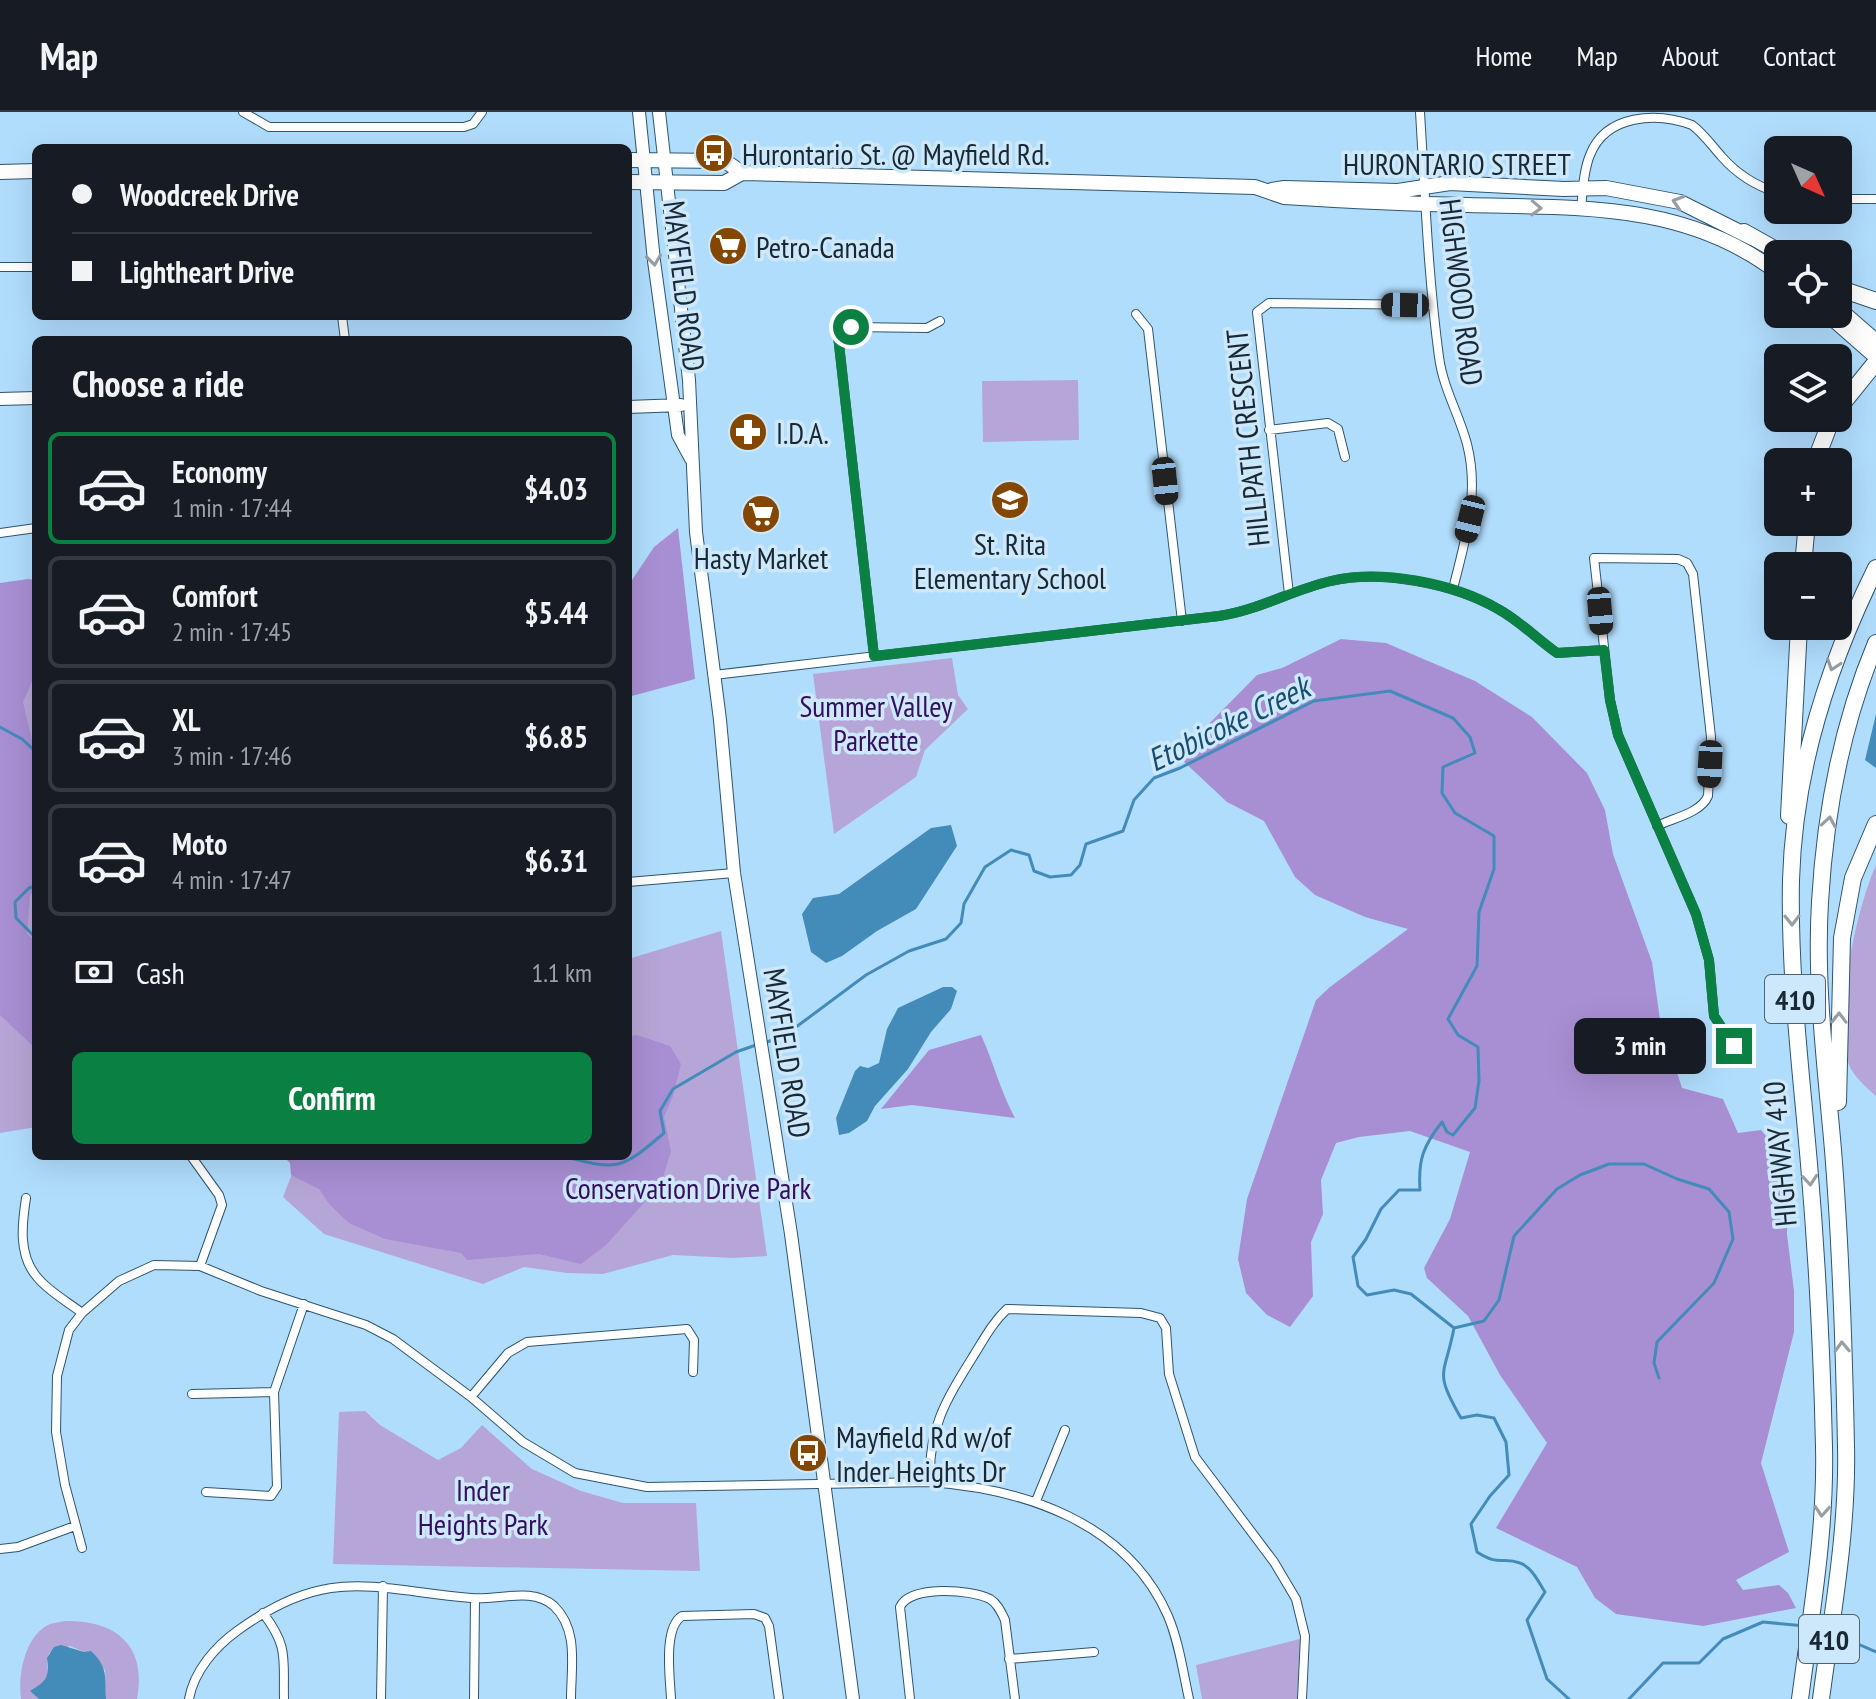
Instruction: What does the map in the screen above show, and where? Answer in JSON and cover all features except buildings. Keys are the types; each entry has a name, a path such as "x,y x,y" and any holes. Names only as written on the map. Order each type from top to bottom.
{"highway":[{"path":"1744,232 1764,243"},
{"path":"1852,293 1876,301"},
{"path":"1852,391 1876,359"},
{"name":"HIGHWAY 410","path":"1800,1699 1823,1505 1824,1442 1814,1222 1794,995 1791,879 1814,725 1833,665 1876,568"},
{"path":"1791,879 1787,856 1798,640"},
{"name":"HIGHWAY 410","path":"1821,1699 1837,1578 1846,1450 1833,1151 1820,985 1820,903 1835,785 1848,727 1876,643"},
{"path":"1833,1151 1838,1119 1842,938 1853,878 1876,824"}],"main road":[{"name":"MAYFIELD ROAD","path":"639,112 678,435 693,462"},
{"name":"MAYFIELD ROAD","path":"659,112 689,380 696,532 734,873 791,1234 853,1699"},
{"name":"HURONTARIO STREET","path":"632,160 725,161 742,173"},
{"path":"0,172 32,171"},
{"name":"HURONTARIO STREET","path":"632,182 724,183 742,173 1208,185 1255,187 1284,197 1581,209 1654,217 1695,227 1735,244 1764,264"},
{"name":"HURONTARIO STREET","path":"1264,191 1284,188 1398,191 1450,183 1639,193 1680,202 1744,232 1764,247"},
{"path":"1852,320 1876,341"},
{"path":"1842,328 1876,359"},
{"path":"0,399 32,398"},
{"path":"632,407 690,404"}],"street":[{"path":"243,112 269,127 464,127 473,124 482,112"},
{"name":"HIGHWOOD ROAD","path":"1420,112 1433,305 1443,380 1466,443 1472,480 1470,519 1453,589"},
{"path":"1581,209 1588,160 1600,137 1625,117 1653,112 1686,121 1702,133 1739,174 1764,189"},
{"path":"1852,199 1876,199"},
{"path":"0,267 32,267"},
{"name":"HILLPATH CRESCENT","path":"1289,594 1256,318 1261,307 1269,303 1433,305"},
{"path":"1136,314 1148,329 1182,621"},
{"path":"874,656 838,335 843,329 851,327 927,328 940,321"},
{"path":"1269,430 1328,423 1338,429 1345,457"},
{"path":"0,533 32,529"},
{"path":"1657,826 1699,808 1706,803 1708,796 1711,737 1693,574 1687,563 1678,559 1594,558 1610,700 1618,735 1657,826 1696,914 1705,941 1714,1016 1734,1046"},
{"path":"714,675 1238,613 1334,580 1366,578 1453,589 1500,610 1557,653 1604,650"},
{"path":"632,882 734,873"},
{"path":"194,1160 219,1195 222,1205 200,1266"},
{"path":"26,1198 21,1231 36,1277 82,1313"},
{"path":"82,1548 56,1432 57,1376 69,1330 82,1313 119,1281 154,1265 200,1266 261,1291 366,1325 393,1339 471,1397 523,1442 575,1473 647,1487 930,1482 971,1486 1036,1501 1078,1520 1117,1549 1147,1579 1168,1617 1189,1699"},
{"path":"206,1492 260,1497 271,1496 277,1487 274,1392 304,1304"},
{"path":"930,1482 932,1439 943,1405 993,1325 1007,1309 1155,1315 1166,1328 1169,1374 1195,1457 1266,1550 1296,1599 1305,1636 1302,1699"},
{"path":"471,1397 508,1353 527,1342 687,1329 694,1340 693,1372"},
{"path":"192,1394 274,1392"},
{"path":"1036,1501 1065,1430"},
{"path":"0,1549 18,1547 75,1526"},
{"path":"189,1699 197,1674 213,1652 233,1634 277,1604 313,1590 350,1585 383,1586 475,1599 538,1597 552,1605 567,1622 572,1639 571,1699"},
{"path":"381,1699 383,1586"},
{"path":"910,1699 899,1615 903,1599 916,1593 946,1591 990,1599 999,1608 1005,1620 1015,1699"},
{"path":"474,1699 475,1599"},
{"path":"263,1613 277,1631 283,1646 284,1699"},
{"path":"671,1699 670,1632 674,1621 682,1616 754,1614 765,1618 769,1626 779,1699"},
{"path":"1009,1659 1094,1652"}],"green space":[{"path":"1078,380 1079,440 983,442 982,381"},
{"path":"32,596 32,1128 0,1133 0,602"},
{"name":"Summer Valley Parkette","path":"952,658 958,695 968,709 925,750 916,777 834,834 813,674"},
{"path":"1876,865 1876,1096 1850,1067 1844,1017 1854,935"},
{"name":"Conservation Drive Park","path":"721,931 767,1256 673,1255 603,1274 524,1267 483,1284 324,1234 283,1197 297,1160 632,1160 632,958"},
{"name":"Inder Heights Park","path":"365,1411 380,1425 438,1460 461,1448 482,1425 532,1469 581,1491 623,1503 696,1503 700,1571 333,1564 339,1412"},
{"path":"65,1621 100,1625 124,1640 137,1664 137,1699 106,1699 105,1670 84,1652 70,1646 49,1653 47,1678 31,1691 39,1699 21,1699 22,1669 32,1640 46,1626"},
{"path":"1300,1639 1297,1699 1202,1699 1196,1665"}],"shaded area":[{"path":"678,528 695,679 632,696 632,580 654,547"},
{"path":"32,580 32,681 23,702 32,741 32,893 27,934 32,938 32,1045 0,1015 0,583"},
{"path":"1341,639 1386,643 1475,681 1532,717 1587,773 1605,810 1613,854 1652,962 1660,1020 1682,1088 1723,1099 1738,1133 1761,1130 1787,1161 1787,1234 1794,1291 1794,1332 1761,1463 1789,1552 1736,1580 1743,1590 1779,1585 1788,1593 1796,1608 1703,1626 1616,1614 1595,1598 1577,1567 1496,1528 1547,1443 1500,1375 1468,1316 1427,1278 1424,1268 1450,1219 1470,1152 1410,1131 1336,1143 1321,1180 1323,1214 1311,1242 1313,1296 1290,1327 1267,1315 1246,1293 1238,1259 1247,1199 1316,1000 1408,929 1365,917 1315,895 1295,877 1264,821 1227,802 1180,758 1198,735 1257,675 1282,668"},
{"path":"981,1035 1015,1118 912,1105 881,1109 929,1050"},
{"path":"632,1036 670,1046 681,1064 664,1117 671,1151 661,1184 606,1245 581,1264 539,1254 467,1260 461,1253 385,1239 349,1223 319,1189 291,1175 287,1160 632,1160"}],"water":[{"path":"1876,714 1876,768 1865,760"},
{"path":"951,825 957,846 916,909 826,963 811,952 802,914 813,898 839,894 931,828"},
{"path":"943,987 952,987 957,991 951,1009 931,1032 908,1069 875,1106 867,1121 849,1133 839,1135 836,1118 855,1071 860,1066 868,1068 879,1063 887,1029 898,1008"},
{"path":"61,1645 91,1651 96,1657 104,1673 106,1699 39,1699 30,1691 46,1678 47,1658 54,1647"}],"waterway":[{"name":"Etobicoke Creek","path":"764,1043 784,1036 866,975 909,951 946,939 961,923 964,904 985,867 1011,850 1029,855 1034,871 1050,877 1071,875 1080,865 1086,844 1123,831 1134,800 1154,778 1314,701 1390,691 1453,718 1470,737 1475,753 1443,767 1442,793 1455,813 1494,836 1494,869 1479,912 1477,966 1448,1019 1458,1035 1478,1047 1479,1081 1475,1108 1453,1135 1447,1132 1442,1122 1423,1154 1420,1190 1399,1190 1381,1209 1353,1257 1358,1286 1367,1295 1394,1290 1411,1294 1454,1328 1444,1373 1447,1390 1461,1418 1477,1415 1494,1418 1506,1442 1509,1475 1471,1524 1477,1552 1491,1559 1520,1563 1538,1580 1545,1592 1527,1620 1547,1679 1569,1699"},
{"name":"Etobicoke Creek","path":"0,727 32,748"},
{"name":"Etobicoke Creek","path":"32,887 15,902 16,918 32,934"},
{"name":"Etobicoke Creek","path":"632,1158 664,1133 660,1111 673,1089 736,1052 756,1045"},
{"name":"Etobicoke Creek","path":"580,1160 608,1165 628,1160"},
{"path":"1454,1328 1484,1321 1499,1300 1514,1236 1557,1189 1580,1175 1609,1164 1644,1164 1709,1189 1729,1212 1733,1239 1714,1283 1657,1342 1654,1363 1659,1378"},
{"name":"Etobicoke Creek","path":"1629,1699 1663,1663 1699,1663 1723,1639 1763,1622 1805,1626"},
{"name":"Etobicoke Creek","path":"1835,1634 1876,1652"}],"place":[{"name":"Hurontario St. @ Mayfield Rd.","path":"714,153"},
{"name":"Petro-Canada","path":"728,246"},
{"name":"I.D.A.","path":"748,432"},
{"name":"St. Rita Elementary School","path":"1010,500"},
{"name":"Hasty Market","path":"761,514"},
{"name":"Mayfield Rd w/of Inder Heights Dr","path":"808,1453"}],"route":[{"path":"851,327 843,329 838,335 874,656 1219,616 1259,608 1304,588 1334,580 1376,577 1453,589 1487,602 1563,655 1604,650 1612,715 1618,735 1696,914 1709,960 1714,1016 1734,1046"}]}
